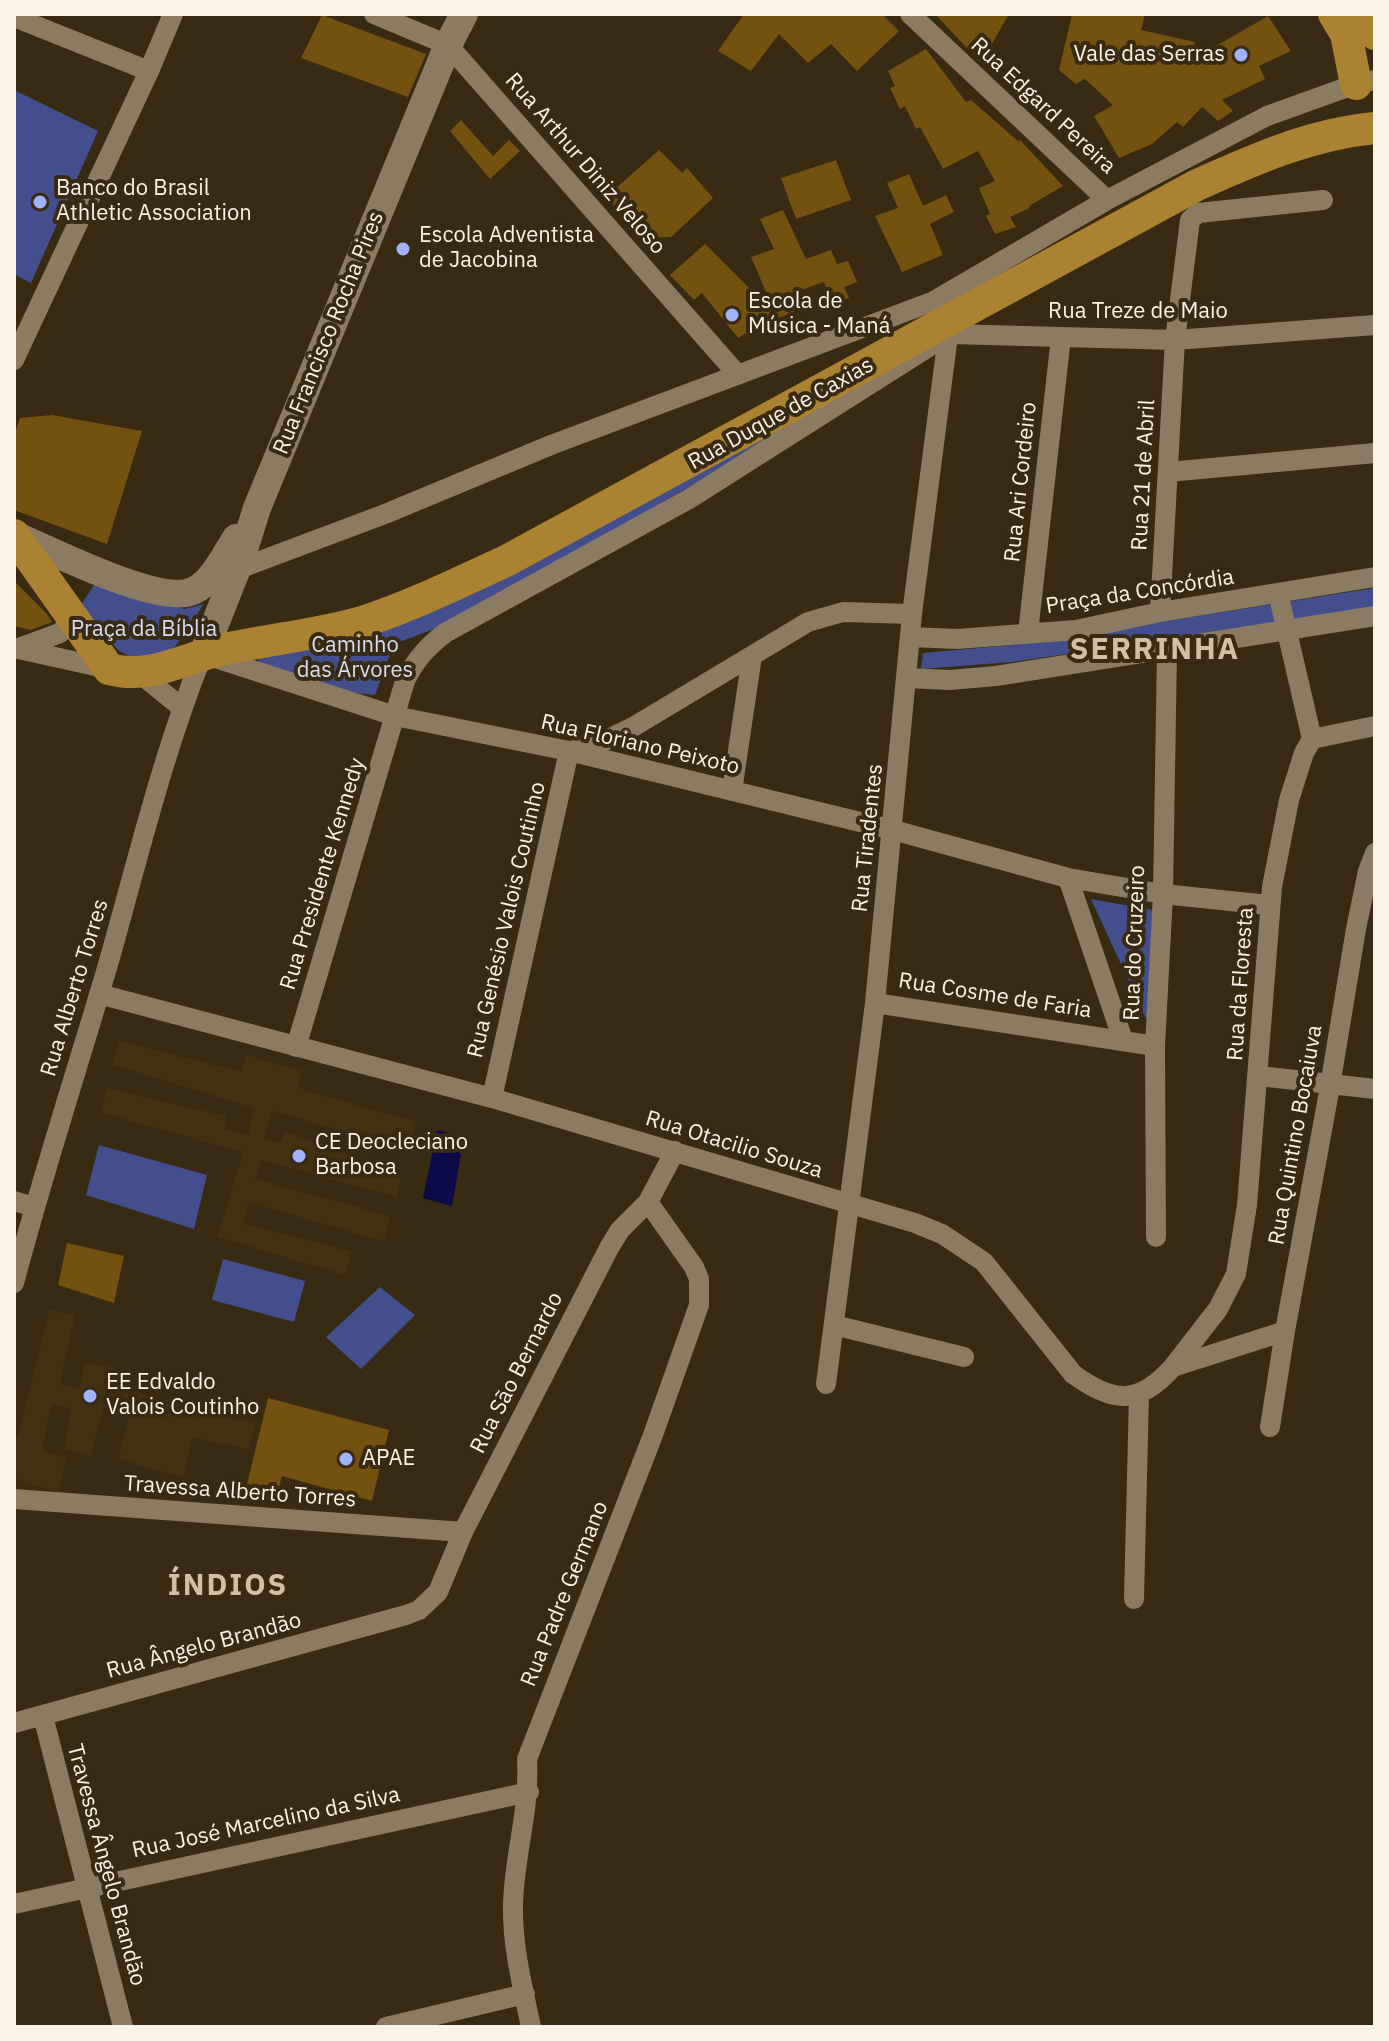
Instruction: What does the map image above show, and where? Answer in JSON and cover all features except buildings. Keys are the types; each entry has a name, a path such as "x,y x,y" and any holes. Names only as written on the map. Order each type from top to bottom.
{"main road":[{"path":"1334,14 1346,34 1365,82"},
{"path":"1350,14 1375,34"},
{"name":"Rua Duque de Caxias","path":"124,671 164,669 211,652 362,622 398,609 506,561 944,319 1209,180 1277,150 1320,137 1375,128"},
{"path":"15,535 74,618 124,671"}],"street":[{"path":"14,360 173,14"},
{"name":"Rua Arthur Diniz Veloso","path":"374,14 448,45 738,375"},
{"name":"Rua Francisco Rocha Pires","path":"181,707 211,652 257,508 448,45 464,14"},
{"name":"Rua Edgard Pereira","path":"910,14 1107,200"},
{"path":"14,17 149,71"},
{"name":"Rua Duque de Caxias","path":"395,716 414,662 445,633 689,499 1107,200 1267,116 1365,82"},
{"path":"1175,340 1186,236 1193,215 1323,200"},
{"name":"Rua Duque de Caxias","path":"236,570 385,514 551,445 738,375 944,319"},
{"name":"Rua Treze de Maio","path":"944,319 1061,337 1175,340 1375,325"},
{"name":"Rua Tiradentes","path":"826,1384 875,1003 944,319"},
{"name":"Rua Ari Cordeiro","path":"1028,633 1061,337"},
{"name":"Rua 21 de Abril","path":"1160,612 1175,340"},
{"path":"1168,472 1375,453"},
{"path":"15,535 91,569 166,594 182,595 197,590 210,576 257,508"},
{"name":"Praça da Concórdia","path":"911,637 957,639 1076,630 1160,612 1375,577"},
{"path":"1278,593 1312,739 1375,726"},
{"path":"569,751 602,742 633,727 808,622 858,611 912,614"},
{"path":"906,678 950,680 996,676 1375,616"},
{"path":"15,648 60,633 74,618"},
{"path":"1076,630 1080,664"},
{"path":"15,648 124,671 181,707"},
{"name":"Rua do Cruzeiro","path":"1156,1237 1155,1046 1163,894 1167,651"},
{"name":"Rua Floriano Peixoto","path":"211,652 395,716 569,751 893,830 1068,878 1163,894 1269,905"},
{"path":"732,791 752,656"},
{"name":"Rua Alberto Torres","path":"14,1283 24,1204 99,994 181,707"},
{"name":"Rua Presidente Kennedy","path":"296,1047 395,716"},
{"name":"Rua da Floresta","path":"1173,1367 1218,1309 1236,1274 1247,1205 1259,1076 1269,905 1289,800 1304,753 1312,739"},
{"name":"Rua Genésio Valois Coutinho","path":"492,1098 569,751"},
{"name":"Rua Quintino Bocaiuva","path":"1270,1427 1356,929 1368,871 1375,853"},
{"path":"1068,878 1123,1040"},
{"name":"Rua Otacilio Souza","path":"99,994 492,1098 849,1206 915,1223 964,1247 984,1262 1073,1374 1114,1395 1139,1395"},
{"name":"Rua Cosme de Faria","path":"875,1003 1155,1046"},
{"path":"1259,1076 1375,1089"},
{"name":"Rua São Bernardo","path":"406,1615 419,1610 438,1592 463,1532 609,1248 620,1230 648,1202 675,1151"},
{"name":"Rua Padre Germano","path":"531,2027 515,1938 513,1902 529,1792 527,1759 648,1449 699,1305 699,1279 694,1267 648,1202"},
{"path":"834,1325 964,1357"},
{"path":"1134,1599 1139,1395 1160,1381 1173,1367 1285,1331"},
{"name":"Travessa Alberto Torres","path":"14,1499 463,1532"},
{"name":"Rua Ângelo Brandão","path":"14,1723 406,1615"},
{"name":"Travessa Ângelo Brandão","path":"43,1716 123,2027"},
{"name":"Rua José Marcelino da Silva","path":"14,1904 85,1886 529,1792"},
{"path":"386,2027 525,1994"}],"shaded area":[{"name":"CE Deocleciano Barbosa","path":"118,1041 241,1072 247,1055 302,1071 298,1088 416,1122 411,1150 272,1111 264,1138 280,1143 285,1132 401,1171 397,1197 261,1160 255,1179 390,1216 384,1242 249,1202 243,1223 352,1252 345,1275 217,1237 243,1152 101,1113 107,1088 226,1116 225,1129 248,1135 254,1108 113,1065"},
{"path":"437,1130 464,1137 452,1206 423,1198"},
{"name":"EE Edvaldo Valois Coutinho","path":"49,1310 75,1315 60,1384 79,1388 85,1362 113,1368 111,1385 255,1424 249,1450 193,1437 183,1478 118,1459 130,1416 104,1408 90,1457 64,1449 71,1409 52,1403 42,1450 67,1459 58,1492 14,1479 14,1437 18,1437"}],"green space":[{"name":"Banco do Brasil Athletic Association","path":"14,90 98,131 31,283 14,274"},
{"name":"Caminho das Árvores","path":"913,348 716,471 553,567 461,619 394,644 375,695 356,693 263,666 249,649 374,625"},
{"name":"Praça da Bíblia","path":"96,582 153,602 185,609 204,604 174,648 138,661 118,650 79,608"},
{"path":"1375,588 1375,608 1012,662 921,669 923,653 1012,645"},
{"path":"1091,899 1152,910 1149,1025"},
{"path":"99,1145 207,1175 194,1229 86,1195"},
{"path":"223,1259 305,1281 294,1322 212,1300"},
{"path":"380,1287 415,1315 361,1369 326,1337"}],"place":[{"name":"Vale das Serras","path":"1241,55"},
{"name":"Banco do Brasil Athletic Association","path":"40,202"},
{"name":"Escola Adventista de Jacobina","path":"403,249"},
{"name":"Escola de Música - Maná","path":"732,315"},
{"name":"CE Deocleciano Barbosa","path":"299,1156"},
{"name":"EE Edvaldo Valois Coutinho","path":"90,1396"},
{"name":"APAE","path":"346,1459"}],"district":[{"name":"SERRINHA","path":"1155,650"},
{"name":"ÍNDIOS","path":"228,1586"}]}
